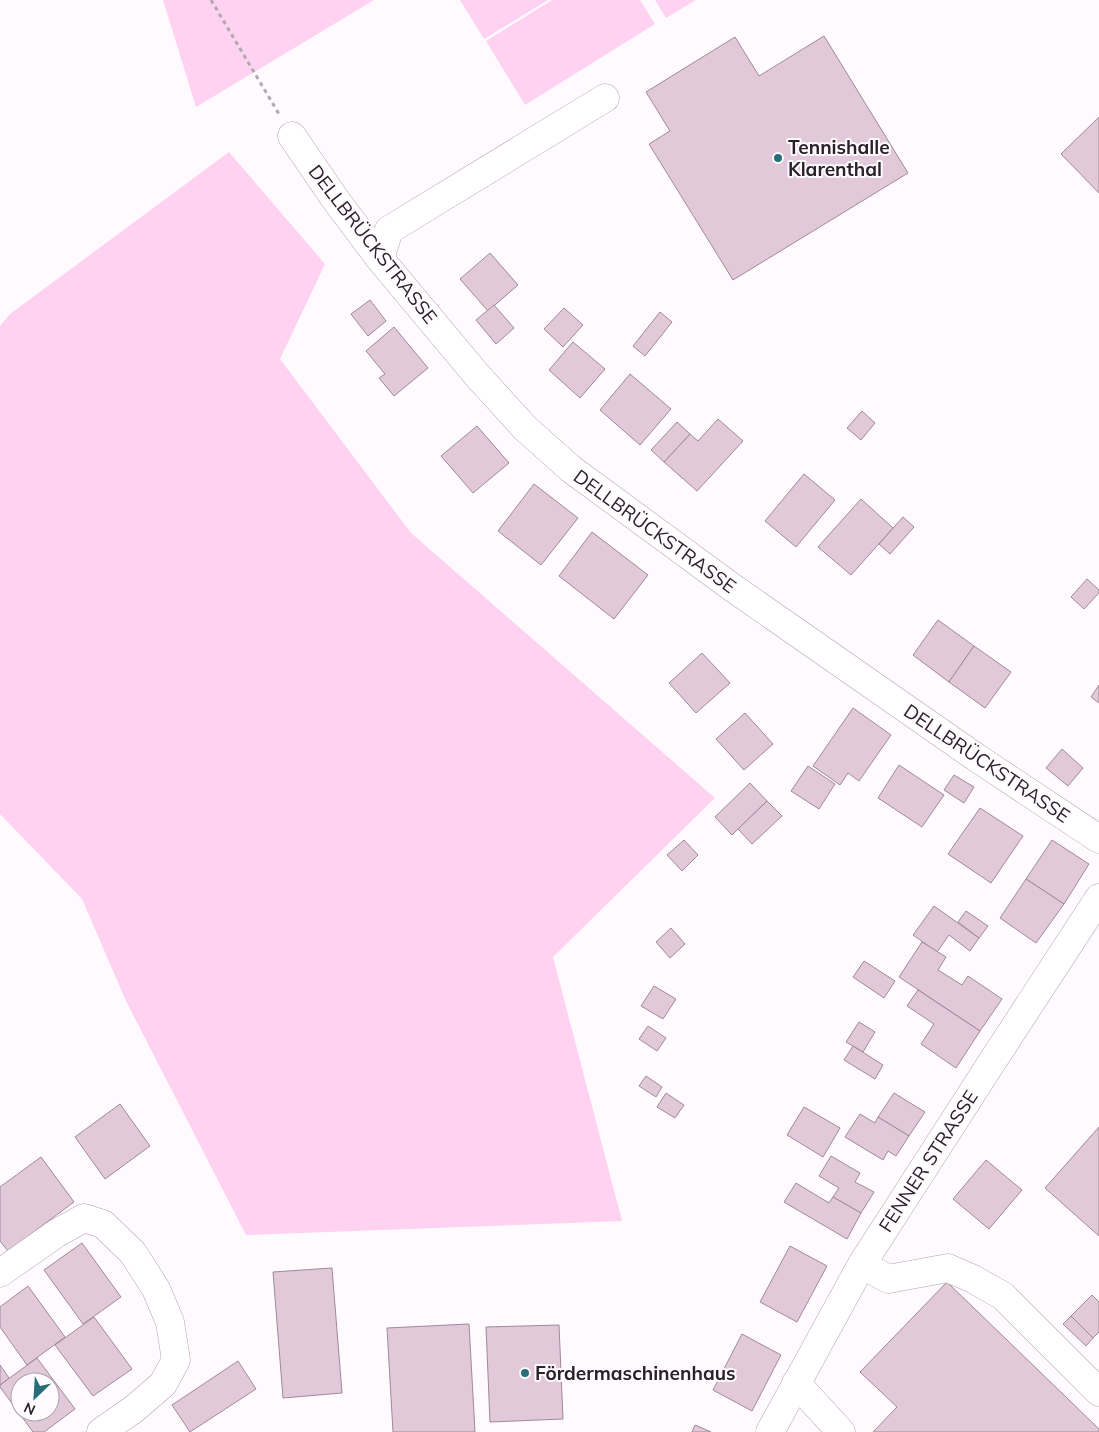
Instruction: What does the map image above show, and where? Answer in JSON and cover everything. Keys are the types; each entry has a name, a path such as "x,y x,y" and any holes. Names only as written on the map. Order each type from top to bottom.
{"street":[{"path":"380,259 390,230 606,98"},
{"name":"DELLBRÜCKSTRASSE","path":"292,136 335,199 380,259 476,374 525,428 571,469 732,588 977,758 1099,839"},
{"name":"FENNER STRASSE","path":"770,1432 862,1264 1099,898"},
{"path":"0,1273 57,1232 84,1218 103,1224 133,1253 156,1289 170,1322 176,1360 163,1384 101,1432"},
{"path":"862,1264 888,1279 948,1268 973,1279 1003,1296 1099,1392"},
{"path":"796,1383 841,1432"}],"path":[{"path":"211,0 292,136"}],"shaded area":[{"path":"163,0 374,0 196,107"},
{"path":"460,0 548,0 484,39"},
{"path":"552,0 640,0 655,24 525,105 486,41"},
{"path":"655,0 696,0 666,18"},
{"path":"229,152 325,264 280,359 411,533 715,798 553,957 622,1221 246,1235 126,1001 82,899 0,814 0,326 10,314"}],"building":[{"name":"Tennishalle Klarenthal","path":"824,36 908,173 733,280 649,144 670,131 646,92 735,37 759,76"},
{"path":"1099,117 1099,193 1061,154"},
{"path":"490,253 518,285 488,311 460,279"},
{"path":"370,300 386,321 368,336 351,314"},
{"path":"494,305 514,328 496,344 476,320"},
{"path":"564,308 583,325 563,347 544,329"},
{"path":"660,312 672,322 645,356 633,346"},
{"path":"394,327 428,368 394,396 379,378 385,374 366,351"},
{"path":"573,342 605,369 580,398 549,370"},
{"path":"630,374 671,409 640,445 600,410"},
{"path":"862,411 875,423 861,440 847,428"},
{"path":"718,419 743,441 697,491 664,462 690,434 698,441"},
{"path":"677,422 690,434 664,462 651,450"},
{"path":"477,426 509,463 473,493 441,456"},
{"path":"804,474 835,500 796,547 765,521"},
{"path":"534,484 578,518 541,565 498,531"},
{"path":"861,499 893,528 851,575 818,547"},
{"path":"903,517 914,527 890,554 879,544"},
{"path":"592,532 648,575 614,619 559,576"},
{"path":"1087,579 1099,590 1099,593 1084,609 1071,597"},
{"path":"938,620 974,646 949,682 913,655"},
{"path":"974,646 1011,672 985,708 949,682"},
{"path":"702,653 730,683 696,713 669,683"},
{"path":"1099,685 1099,703 1091,697"},
{"path":"853,708 891,735 859,781 848,773 840,785 813,766"},
{"path":"745,713 773,744 744,770 716,739"},
{"path":"1062,749 1083,768 1068,786 1046,768"},
{"path":"899,765 944,795 922,827 878,798"},
{"path":"808,766 835,784 819,809 791,791"},
{"path":"954,775 974,787 964,803 944,790"},
{"path":"750,783 767,801 732,835 715,817"},
{"path":"767,801 782,816 752,844 738,829"},
{"path":"980,808 1023,836 991,883 948,854"},
{"path":"684,840 698,855 682,871 667,855"},
{"path":"1052,840 1089,864 1064,904 1026,879"},
{"path":"1026,879 1064,904 1036,943 1000,918"},
{"path":"934,906 979,938 970,951 949,935 937,952 913,935"},
{"path":"966,911 988,926 979,938 958,922"},
{"path":"671,928 685,944 670,958 656,942"},
{"path":"922,942 946,957 938,970 962,985 968,976 1002,999 980,1031 899,977"},
{"path":"864,961 895,981 884,998 853,977"},
{"path":"654,986 676,999 663,1019 641,1006"},
{"path":"918,990 980,1031 956,1068 921,1044 934,1024 907,1006"},
{"path":"859,1022 875,1032 863,1052 846,1042"},
{"path":"648,1026 666,1038 657,1051 639,1039"},
{"path":"853,1046 883,1065 875,1079 844,1060"},
{"path":"646,1076 662,1087 656,1097 639,1086"},
{"path":"666,1093 684,1105 675,1118 657,1107"},
{"path":"894,1093 925,1112 909,1136 878,1117"},
{"path":"120,1104 150,1146 105,1179 75,1137"},
{"path":"804,1107 840,1128 823,1157 787,1135"},
{"path":"860,1114 875,1123 878,1117 909,1136 896,1156 888,1151 883,1160 845,1137"},
{"path":"1099,1127 1099,1236 1045,1188"},
{"path":"831,1156 860,1173 855,1182 874,1192 861,1213 833,1197 839,1188 819,1176"},
{"path":"41,1157 74,1202 8,1251 0,1241 0,1187"},
{"path":"986,1160 1022,1190 989,1229 953,1199"},
{"path":"796,1183 829,1203 833,1197 861,1213 847,1239 784,1202"},
{"path":"82,1243 121,1297 83,1324 44,1270"},
{"path":"790,1246 827,1266 797,1322 760,1302"},
{"path":"332,1268 342,1393 283,1398 273,1272"},
{"path":"947,1282 1099,1429 1099,1432 873,1432 897,1407 860,1372"},
{"path":"28,1286 65,1337 27,1365 0,1327 0,1307"},
{"path":"1092,1295 1099,1302 1099,1332 1093,1338 1071,1316"},
{"path":"1071,1316 1093,1338 1086,1346 1063,1324"},
{"path":"94,1317 132,1369 93,1396 55,1345"},
{"path":"469,1324 475,1432 393,1432 387,1328"},
{"name":"Fördermaschinenhaus","path":"559,1325 563,1419 490,1422 486,1327"},
{"path":"742,1334 781,1355 752,1411 713,1390"},
{"path":"37,1358 47,1372 18,1372"},
{"path":"238,1361 256,1389 190,1432 172,1405"},
{"path":"0,1365 9,1378 0,1385"},
{"path":"10,1378 10,1401 0,1387"},
{"path":"60,1389 75,1409 60,1420"},
{"path":"26,1422 57,1422 44,1432 33,1432"},
{"path":"695,1425 711,1432 692,1432"}],"place":[{"name":"Tennishalle Klarenthal","path":"778,158"},
{"name":"Fördermaschinenhaus","path":"525,1373"}]}
